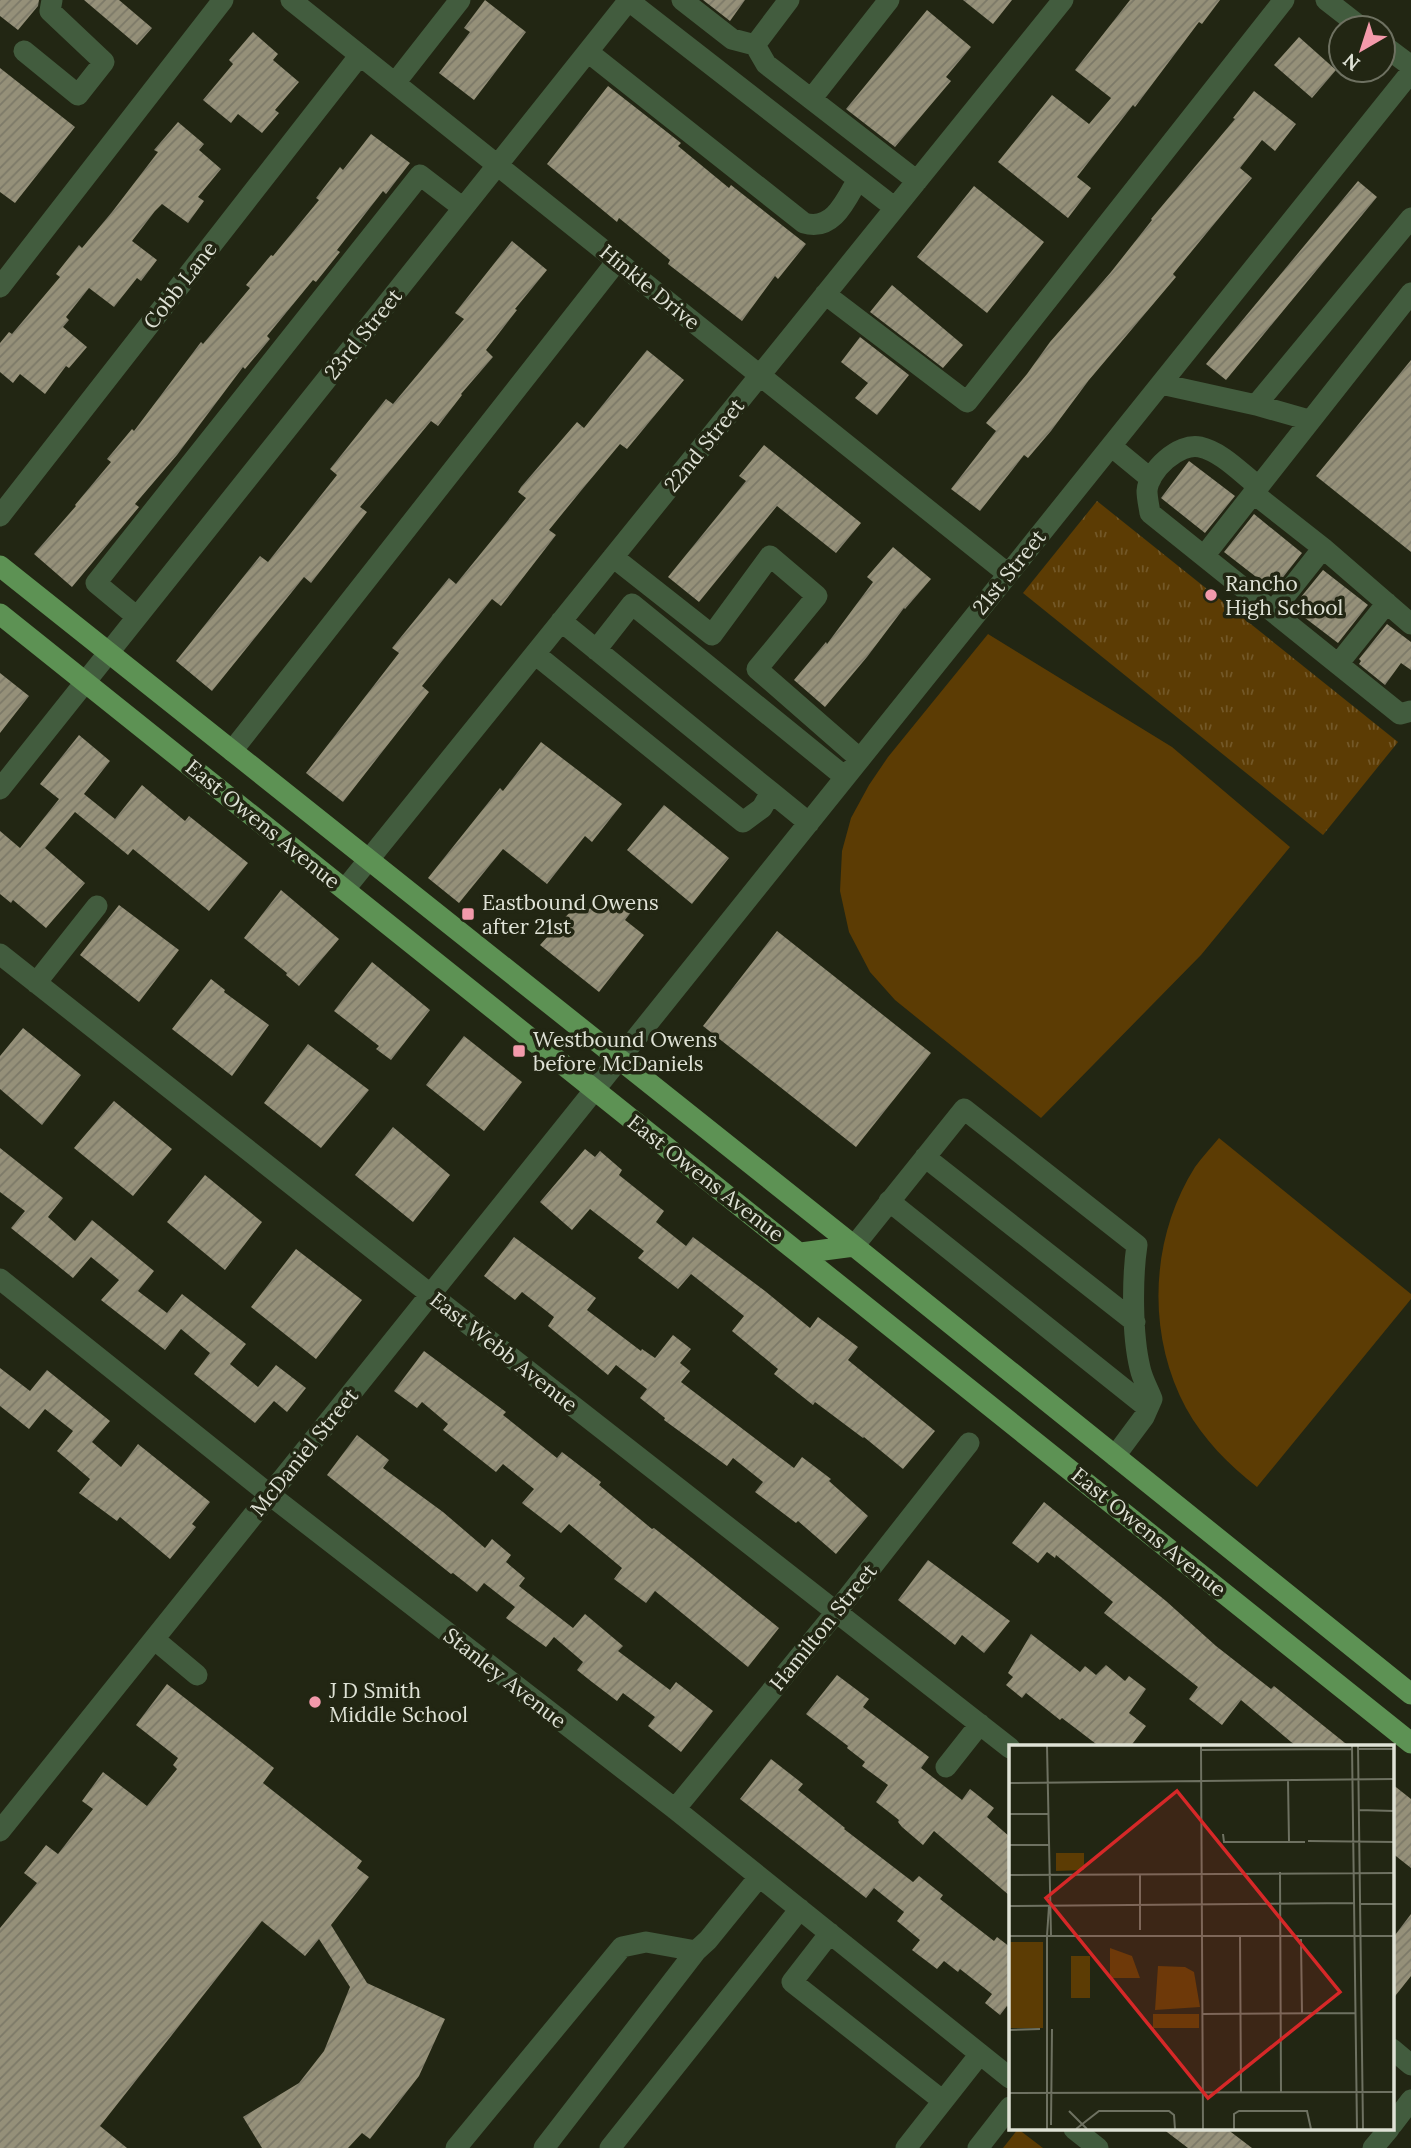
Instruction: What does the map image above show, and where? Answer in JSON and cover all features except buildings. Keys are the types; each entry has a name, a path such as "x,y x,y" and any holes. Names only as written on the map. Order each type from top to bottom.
{"main road":[{"name":"East Owens Avenue","path":"0,566 96,668 345,889 854,1246 1411,1694"},
{"name":"East Owens Avenue","path":"0,614 96,668 232,751 369,860 801,1253 1411,1742"},
{"path":"801,1253 854,1246"}],"street":[{"path":"24,51 78,95 104,62 50,11 52,0"},
{"path":"0,287 223,0"},
{"name":"Hinkle Drive","path":"291,0 1008,574"},
{"path":"395,83 460,0"},
{"path":"682,0 732,39 755,45 766,64 917,181"},
{"path":"755,45 789,0"},
{"path":"812,98 889,0"},
{"name":"22nd Street","path":"345,889 1063,0"},
{"path":"825,294 967,402 1284,0"},
{"path":"1326,0 1344,14"},
{"path":"629,1 895,208"},
{"name":"23rd Street","path":"0,789 629,1"},
{"path":"588,52 804,223 813,226 825,223 835,215 858,179"},
{"name":"Cobb Lane","path":"0,516 360,55"},
{"name":"21st Street","path":"607,1074 1411,72"},
{"path":"137,617 96,583 420,175 463,208"},
{"path":"1256,405 1411,218"},
{"path":"232,751 617,261"},
{"path":"1204,556 1411,293"},
{"path":"1161,384 1309,420"},
{"path":"1111,446 1150,479"},
{"path":"1411,624 1217,453 1197,446 1172,453 1150,479 1147,492 1150,513 1400,714 1411,711"},
{"path":"1273,611 1323,548"},
{"path":"613,557 712,635 770,556 817,596 757,669 860,758"},
{"path":"1338,664 1387,603"},
{"path":"596,650 632,604 845,777"},
{"path":"561,621 809,822"},
{"path":"535,654 743,822 762,808 771,792"},
{"path":"36,983 97,906"},
{"name":"East Webb Avenue","path":"0,954 1009,1747"},
{"name":"McDaniel Street","path":"0,1830 607,1074"},
{"path":"854,1246 964,1109 1137,1245 1133,1270 1135,1322 1140,1367 1152,1399 1115,1456"},
{"path":"925,1157 1135,1322"},
{"path":"889,1201 1148,1408"},
{"name":"Stanley Avenue","path":"0,1279 270,1495 760,1877 1009,2077"},
{"name":"Hamilton Street","path":"674,1809 838,1611 969,1443"},
{"path":"154,1639 197,1675"},
{"path":"946,1767 980,1724"},
{"path":"544,2148 696,1951 760,1877"},
{"path":"610,2148 800,1909"},
{"path":"830,1933 792,1982 943,2101"},
{"path":"456,2148 622,1947 646,1942 696,1951"},
{"path":"1394,2051 1411,2065"},
{"path":"906,2148 980,2054"},
{"path":"1394,2122 1411,2100"},
{"path":"978,2148 1009,2108"},
{"path":"1075,2130 1098,2148"},
{"path":"1373,2148 1388,2130"}],"green space":[{"path":"1097,501 1398,742 1323,835 1023,593"},
{"path":"988,634 1172,747 1290,847 1201,955 1041,1118 895,1000 870,972 849,932 840,891 842,851 851,818 869,785 888,757"},
{"path":"1219,1138 1411,1294 1411,1299 1257,1487 1217,1451 1186,1408 1164,1349 1159,1318 1162,1255 1169,1224 1195,1167"},
{"path":"1019,2130 1043,2148 1003,2148"}],"place":[{"name":"Rancho High School","path":"1211,595"},
{"name":"Eastbound Owens after 21st","path":"468,914"},
{"name":"Westbound Owens before McDaniels","path":"519,1051"},
{"name":"J D Smith Middle School","path":"315,1702"}]}
